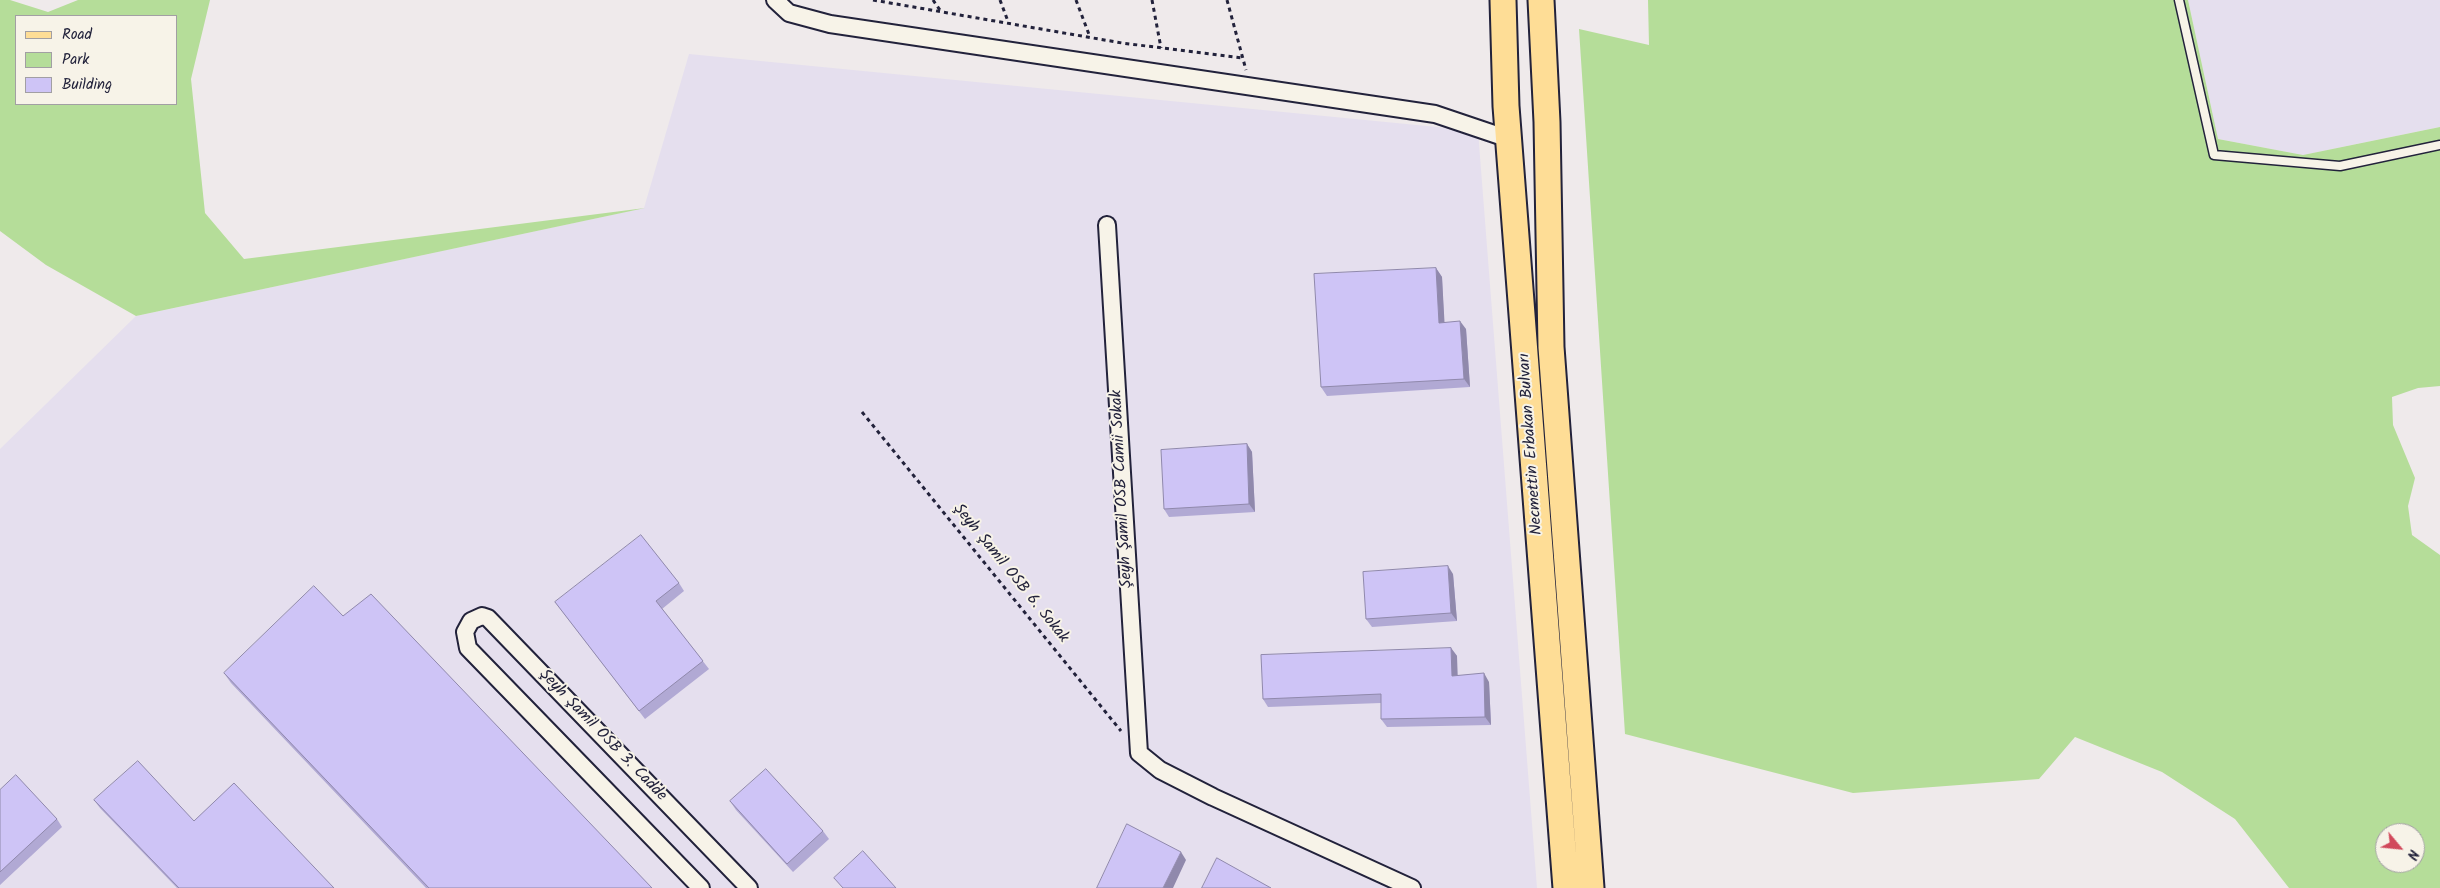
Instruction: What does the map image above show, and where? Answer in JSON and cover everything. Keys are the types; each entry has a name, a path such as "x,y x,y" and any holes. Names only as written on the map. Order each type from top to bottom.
{"main road":[{"name":"Necmettin Erbakan Bulvarı","path":"1503,0 1509,139 1566,888"},
{"name":"Necmettin Erbakan Bulvarı","path":"1542,0 1547,122 1551,347 1590,888"}],"street":[{"path":"775,0 789,13 830,24 1251,85 1435,114 1509,139"},
{"name":"Şeyh Şamil OSB Camii Sokak","path":"1107,225 1139,753"},
{"name":"Şeyh Şamil OSB 3. Cadde","path":"701,888 468,648 465,640 468,626 476,618 482,616 488,618 749,888"},
{"path":"1139,753 1160,770 1205,794 1412,888"}],"lane":[{"path":"2179,0 2214,154 2340,166 2440,144"}],"path":[{"path":"873,0 1161,48 1243,58"},
{"path":"933,0 942,13"},
{"path":"1000,0 1009,24"},
{"path":"1076,0 1091,37"},
{"path":"1152,0 1161,48"},
{"path":"1227,0 1251,85"},
{"name":"Şeyh Şamil OSB 6. Sokak","path":"862,412 1139,753"}],"shaded area":[{"path":"2188,0 2440,0 2440,127 2303,155 2218,139"},
{"path":"689,54 1478,131 1537,888 0,888 0,449 136,316 644,208"}],"green space":[{"path":"0,0 10,0 48,12 78,0 210,0 191,79 205,213 244,259 645,208 136,316 46,265 0,231"},
{"path":"1648,0 2188,0 2218,139 2303,155 2440,127 2440,386 2418,388 2392,397 2393,425 2415,478 2408,506 2412,535 2440,555 2440,888 2289,888 2235,819 2162,772 2075,737 2039,779 1853,793 1625,734 1579,29 1649,45"}],"building":[{"path":"1436,268 1439,323 1460,321 1464,379 1321,387 1314,274"},
{"path":"1247,444 1249,504 1164,509 1161,450"},
{"path":"641,535 679,583 656,601 703,661 639,711 555,602"},
{"path":"1448,566 1451,613 1366,619 1363,572"},
{"path":"314,586 343,616 371,594 652,888 429,888 224,673"},
{"path":"1451,648 1452,676 1484,673 1485,717 1381,719 1381,694 1263,699 1261,655"},
{"path":"138,761 194,821 234,783 334,888 179,888 94,800"},
{"path":"766,769 823,831 787,864 730,801"},
{"path":"16,775 57,819 0,872 0,790"},
{"path":"1127,824 1181,852 1163,888 1097,888"},
{"path":"863,851 896,888 843,888 834,878"},
{"path":"1217,858 1271,888 1202,888"}]}
